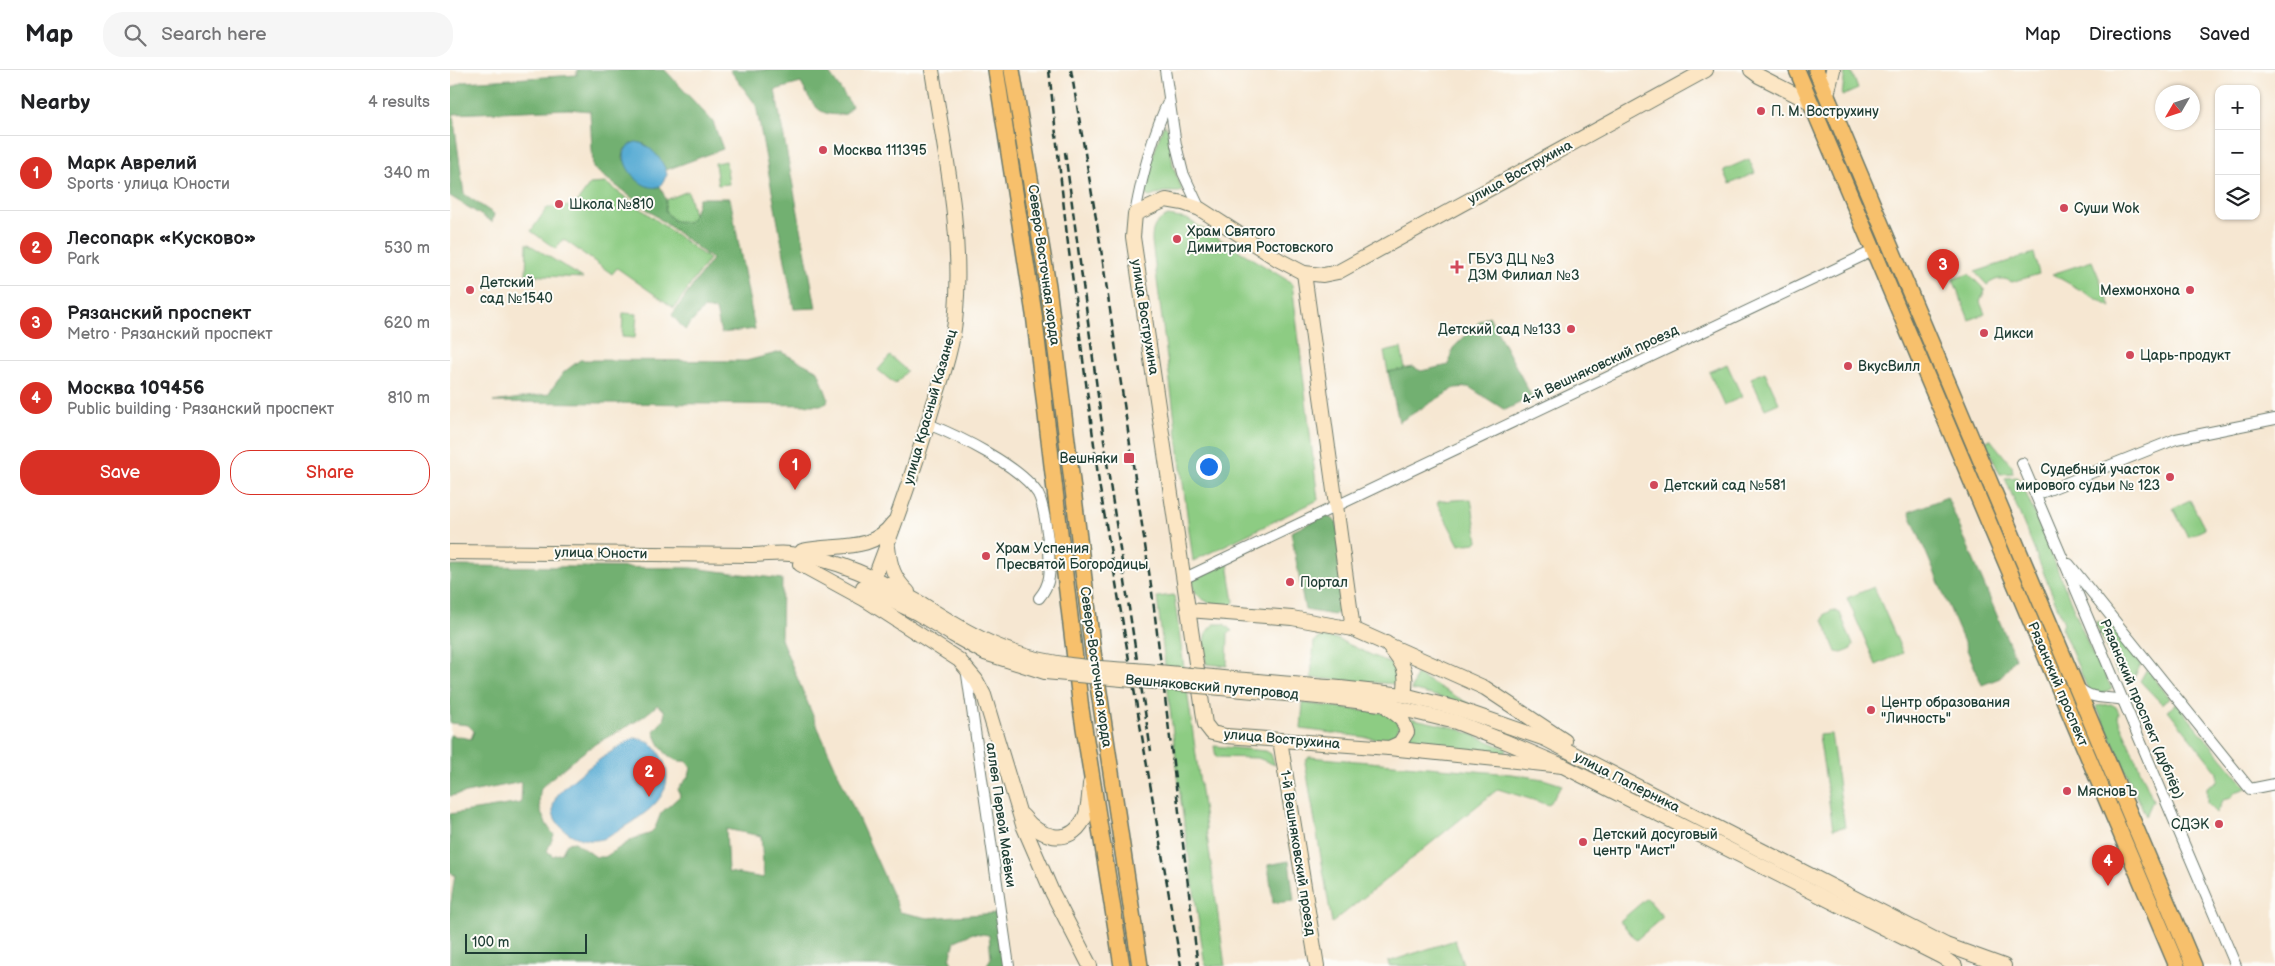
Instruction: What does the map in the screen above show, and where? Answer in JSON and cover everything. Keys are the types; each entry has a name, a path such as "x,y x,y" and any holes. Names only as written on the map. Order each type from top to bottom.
{"main road":[{"name":"Северо-Восточная хорда","path":"996,70 1034,314 1076,671 1122,966"},
{"name":"Северо-Восточная хорда","path":"1012,70 1045,266 1093,652 1140,966"},
{"name":"Рязанский проспект","path":"1819,71 1827,95 2194,966"},
{"name":"Рязанский проспект","path":"1800,75 2176,965"}],"street":[{"name":"улица Красный Казанец","path":"870,589 888,543 928,424 953,334 956,312 958,270 955,222 932,70"},
{"path":"1164,70 1176,145 1183,173 1200,209"},
{"name":"улица Вострухина","path":"1563,766 1389,748 1226,736 1212,733 1205,724 1133,237 1135,214 1166,200 1200,209 1279,260 1304,273 1323,275 1338,272 1706,70"},
{"path":"1827,95 1833,70"},
{"path":"1756,74 1788,83 1800,75 1819,71"},
{"path":"1756,74 1810,102"},
{"path":"1135,214 1141,182 1169,100"},
{"name":"4-й Вешняковский проезд","path":"1184,578 1875,250"},
{"path":"1304,273 1353,629"},
{"path":"2036,495 2176,438 2275,419"},
{"path":"928,424 997,459 1021,475 1038,495 1048,544 1050,578 1047,588 1039,598"},
{"name":"Рязанский проспект (дублёр)","path":"2022,463 2236,966"},
{"path":"796,559 807,550 857,545 872,541 882,535 897,516"},
{"path":"888,543 890,562 895,578 920,608"},
{"path":"2059,550 2250,789 2275,784"},
{"name":"улица Юности","path":"450,552 752,555 796,559 920,608"},
{"path":"870,589 960,660 984,695 1017,807 1052,892 1090,966"},
{"path":"2087,614 2102,606"},
{"name":"Вешняковский путепровод","path":"920,608 985,653 1045,672 1340,694"},
{"path":"1188,610 1292,618 1353,629 1384,641 1485,688 1620,778"},
{"path":"1384,641 1405,667 1407,681 1404,695"},
{"name":"аллея Первой Маёвки","path":"966,667 1009,966"},
{"path":"2077,686 2090,696 2123,700"},
{"name":"улица Паперника","path":"1340,694 1404,695 1459,709 1545,739 1946,945 2004,966"},
{"name":"улица Паперника","path":"1340,694 1456,722 1563,766 1942,957 1955,966"},
{"name":"улица Паперника","path":"1381,704 1402,719 1406,732 1400,742 1389,748"},
{"name":"1-й Вешняковский проезд","path":"1280,740 1317,966"},
{"path":"1017,807 1032,827 1042,834 1055,837 1067,834 1078,827 1085,817 1091,773"}],"green space":[{"path":"577,70 665,70 713,122 723,149 666,170 645,144 631,143 624,150 623,159 657,188 660,186 666,200 665,211 674,221 688,222 694,215 699,198 730,198 755,329 721,333 716,310 704,308 685,330 672,315 712,259 593,168 590,111 569,109 453,114 464,194 494,214 492,222 450,196 450,89 463,82 577,75"},
{"path":"730,70 827,70 852,106 846,114 829,114 813,104 801,83 775,90 816,308 794,309 756,105"},
{"path":"1845,70 1851,70 1858,89 1842,96"},
{"path":"1165,125 1168,129 1173,166 1182,189 1180,192 1163,192 1150,197 1145,193 1150,165 1163,126"},
{"path":"1749,159 1755,173 1730,184 1724,170"},
{"path":"726,161 729,184 718,185 715,163"},
{"path":"606,183 709,259 674,308 617,268 612,274 563,239 556,249 531,231 547,208 574,206 590,184"},
{"path":"688,191 694,215 688,222 674,221 665,211 666,200"},
{"path":"1168,216 1187,219 1292,283 1318,500 1193,561 1152,241 1155,225"},
{"path":"527,243 583,278 526,275"},
{"path":"2034,253 2039,274 2012,282 2000,279 1987,285 1975,272"},
{"path":"2092,261 2111,307 2052,274"},
{"path":"1969,274 1985,290 1980,302 1985,314 1969,320 1953,279"},
{"path":"623,313 637,314 635,338 622,337"},
{"path":"1489,316 1532,397 1505,410 1469,387 1455,388 1399,422 1388,372 1413,367 1421,371 1449,365 1453,348 1480,321"},
{"path":"1401,348 1405,369 1388,372 1384,352"},
{"path":"781,352 818,371 828,398 827,403 822,405 493,402 548,394 564,372 580,360 746,361"},
{"path":"890,356 907,371 895,384 878,370"},
{"path":"1727,364 1742,397 1724,405 1709,372"},
{"path":"1765,372 1779,403 1765,409 1751,378"},
{"path":"1990,439 2012,466 2013,473 2000,474 1985,442"},
{"path":"2017,477 2021,481 2094,658 2098,661 2112,689 2107,692 2098,694 2089,692 2062,629 2064,623 2005,478"},
{"path":"1947,497 2015,658 2000,678 1982,685 1909,512"},
{"path":"1471,499 1478,541 1459,545 1437,503 1439,501"},
{"path":"2190,500 2205,529 2188,537 2173,508"},
{"path":"1326,515 1337,522 1347,606 1334,615 1305,610 1291,532"},
{"path":"1228,563 1234,602 1230,606 1205,601 1193,588 1191,581"},
{"path":"450,566 692,568 782,579 781,639 821,735 900,912 928,918 997,913 1004,966 986,966 991,958 989,935 973,933 955,941 950,959 953,966 450,966 450,908 455,875 450,873 450,814 521,803 522,782 450,796 450,735 471,739 474,731 468,725 450,723","holes":["657,705 664,710 665,718 654,731 659,743 670,757 686,761 691,768 689,776 678,789 680,796 661,813 655,828 649,834 633,839 605,857 596,857 575,842 567,843 562,853 553,856 547,851 554,835 541,813 539,801 541,788 588,749 638,720","726,829 761,836 764,878 728,872"]},
{"path":"1874,587 1903,653 1876,665 1847,598"},
{"path":"1174,595 1225,966 1205,966 1181,802 1157,597"},
{"path":"1833,610 1840,613 1853,645 1850,650 1842,653 1836,652 1823,620 1825,614"},
{"path":"2110,621 2133,647 2133,653 2141,664 2132,682 2117,673 2095,622"},
{"path":"1214,624 1224,624 1232,631 1228,634 1227,666 1206,664 1205,637"},
{"path":"1321,637 1337,639 1395,666 1401,674 1402,681 1396,684 1311,678 1314,642"},
{"path":"2147,669 2170,698 2162,704 2140,681"},
{"path":"1416,674 1471,705 1411,690"},
{"path":"1303,703 1391,714 1397,722 1398,729 1395,736 1387,740 1301,729"},
{"path":"2111,704 2116,707 2119,713 2118,718 2153,800 2146,816 2096,706"},
{"path":"2177,704 2247,788 2235,792 2231,798 2223,800 2216,813 2207,804 2207,787 2217,781 2218,773 2168,710"},
{"path":"1410,718 1456,728 1507,749 1506,752 1502,754 1405,745 1412,730"},
{"path":"1831,734 1845,827 1833,829 1819,735"},
{"path":"1214,746 1266,751 1271,754 1275,765 1258,758 1216,757"},
{"path":"1309,757 1511,774 1543,779 1562,785 1549,805 1498,789 1332,923 1305,762"},
{"path":"1289,861 1294,901 1273,903 1268,865"},
{"path":"1647,898 1663,917 1636,940 1620,921"},
{"path":"1455,940 1463,964 1457,966 1389,966 1388,962"}],"water":[{"path":"636,142 651,149 663,164 667,175 660,186 652,187 644,184 629,171 624,154 628,147"},
{"path":"634,738 649,742 659,753 667,774 663,793 650,809 615,833 604,838 586,840 567,832 559,825 555,817 553,808 556,798 563,789 588,768"}],"railway":[{"path":"1049,70 1067,236 1099,483 1181,966"},
{"path":"1071,70 1099,236 1152,592 1198,966"},
{"path":"1065,152 1110,484 1151,751"}],"place":[{"name":"П. М. Вострухину","path":"1761,111"},
{"name":"Москва 111395","path":"823,150"},
{"name":"Школа №810","path":"559,204"},
{"name":"Суши Wok","path":"2064,208"},
{"name":"Храм Святого Димитрия Ростовского","path":"1177,239"},
{"name":"ГБУЗ ДЦ №3 ДЗМ Филиал №3","path":"1457,267"},
{"name":"Детский сад №1540","path":"470,290"},
{"name":"Рязанский проспект","path":"1943,290"},
{"name":"Мехмонхона","path":"2190,290"},
{"name":"Детский сад №133","path":"1571,329"},
{"name":"Дикси","path":"1984,333"},
{"name":"Царь-продукт","path":"2130,355"},
{"name":"ВкусВилл","path":"1848,366"},
{"name":"Вешняки","path":"1129,458"},
{"name":"Судебный участок мирового судьи № 123","path":"2170,477"},
{"name":"Детский сад №581","path":"1654,485"},
{"name":"Марк Аврелий","path":"795,490"},
{"name":"Храм Успения Пресвятой Богородицы","path":"986,556"},
{"name":"Портал","path":"1290,582"},
{"name":"Центр образования \"Личность\"","path":"1871,710"},
{"name":"МясновЪ","path":"2067,791"},
{"name":"Лесопарк «Кусково»","path":"649,797"},
{"name":"СДЭК","path":"2219,824"},
{"name":"Детский досуговый центр \"Аист\"","path":"1583,842"},
{"name":"Москва 109456","path":"2108,886"}]}
